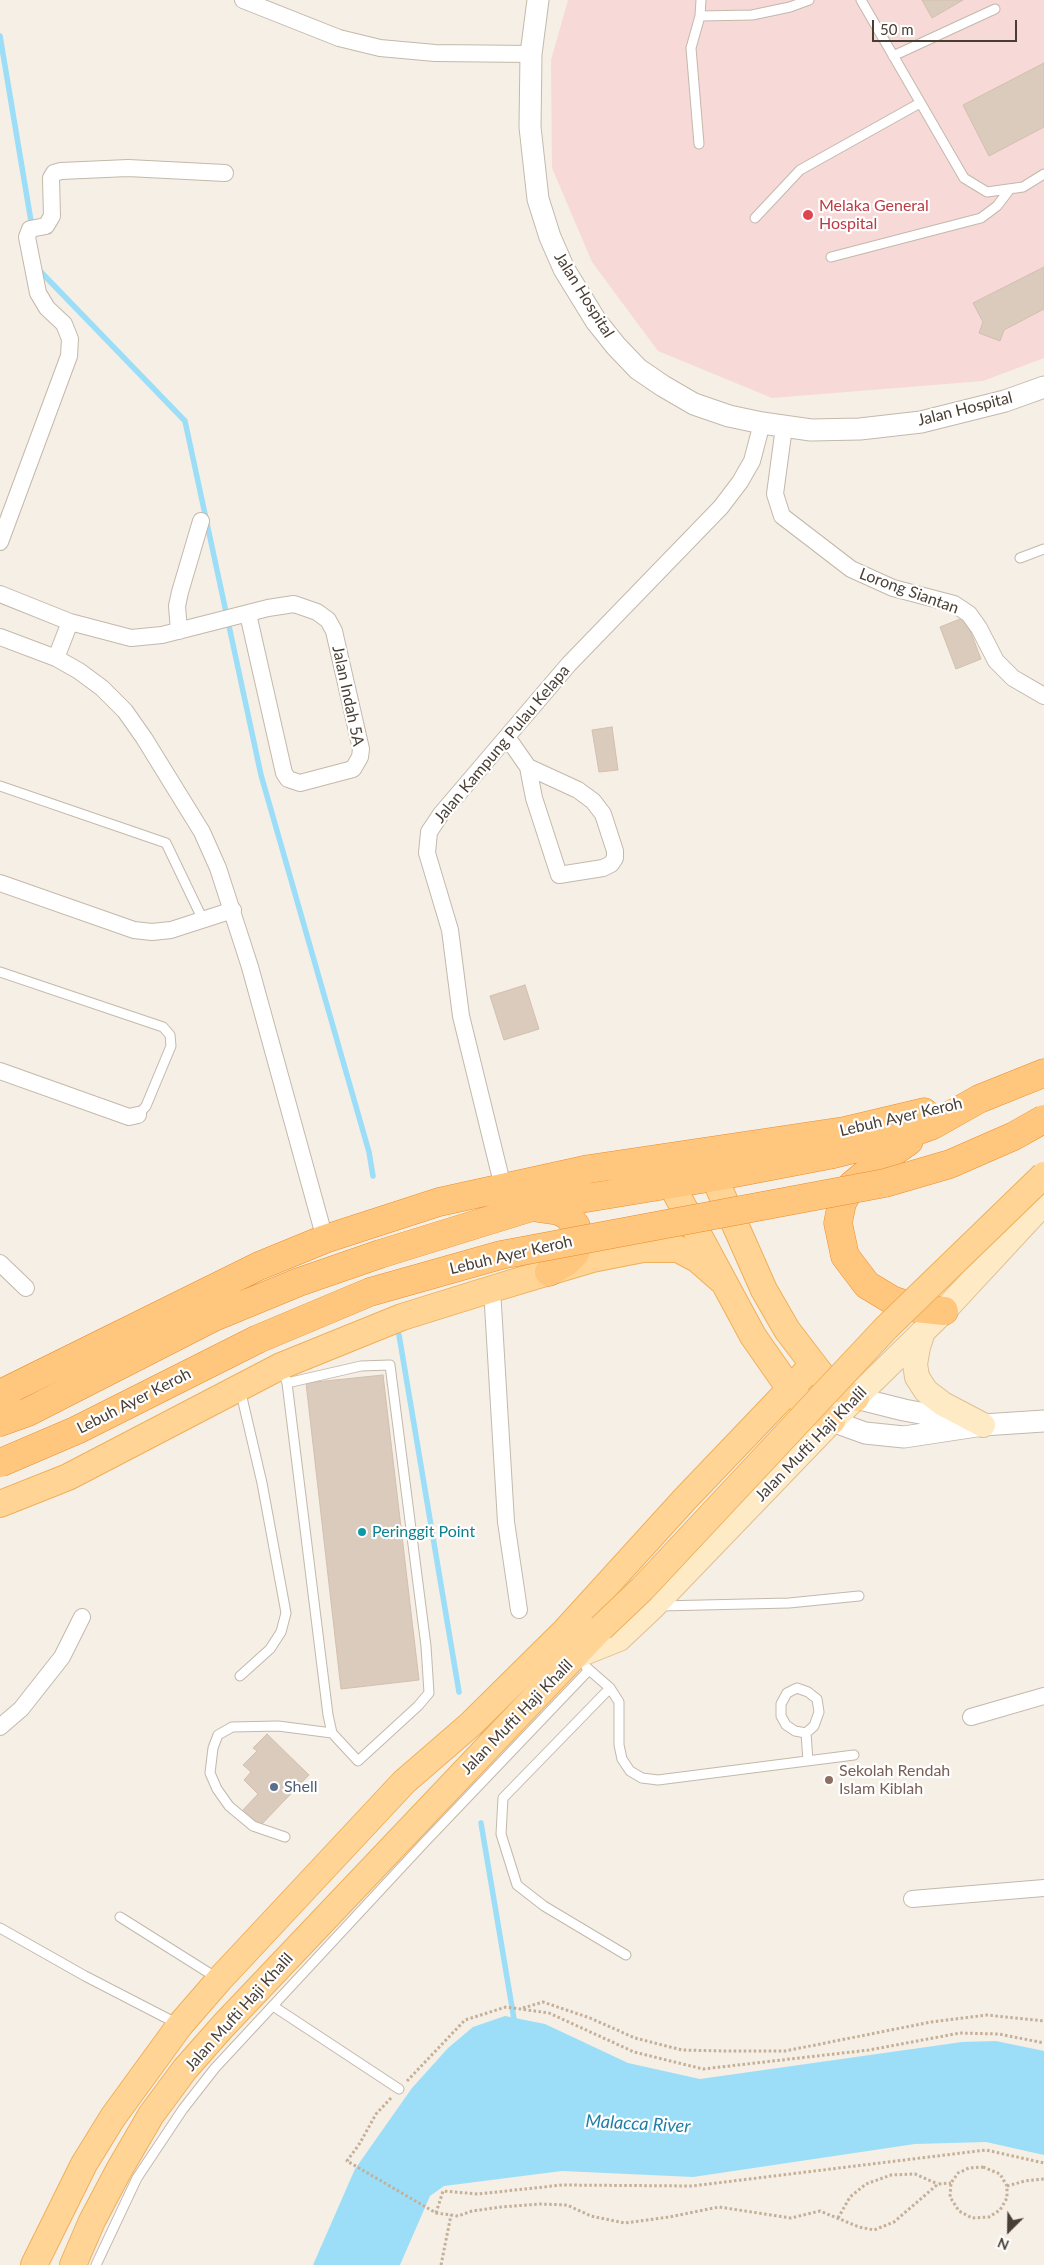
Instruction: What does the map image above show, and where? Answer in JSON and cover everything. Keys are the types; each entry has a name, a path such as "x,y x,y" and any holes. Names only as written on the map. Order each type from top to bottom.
{"highway":[{"path":"944,1311 908,1305 892,1300 867,1285 845,1256 838,1223 842,1203 852,1185 886,1157 934,1125 979,1100 1044,1073"},
{"name":"Lebuh Ayer Keroh","path":"0,1394 260,1266 325,1239 439,1202 589,1169 844,1130 979,1100"},
{"name":"Lebuh Ayer Keroh","path":"0,1463 77,1430 258,1339 370,1292 501,1255 885,1183 950,1164 1014,1136 1044,1120"},
{"path":"0,1422 28,1412 214,1318 299,1282 380,1254 532,1207 714,1177 834,1154 891,1140 934,1125"},
{"path":"532,1207 559,1211 568,1216 576,1226 578,1239 575,1253 566,1262 549,1272"}],"main road":[{"path":"582,1663 601,1628 642,1589 886,1328 1044,1175"},
{"path":"714,1177 764,1290 787,1330 826,1381 856,1398"},
{"path":"671,1184 721,1280 753,1336 790,1389 805,1405 832,1420"},
{"name":"Jalan Mufti Haji Khalil","path":"73,2265 92,2221 119,2170 152,2115 185,2069 223,2026 582,1663 619,1639 654,1606 832,1420 944,1311 1044,1203"},
{"path":"0,1504 68,1476 240,1386 284,1374 402,1317 492,1289 592,1259 643,1249 678,1249 697,1259 721,1280"},
{"path":"924,1331 918,1347 915,1364 918,1377 926,1391 943,1404 983,1425"},
{"name":"Jalan Mufti Haji Khalil","path":"34,2265 84,2164 103,2133 180,2025 219,1980 404,1782 471,1724 565,1631 685,1499 813,1365"}],"street":[{"name":"Jalan Hospital","path":"538,0 531,54 530,127 538,199 550,237 564,269 616,346 638,369 694,404 729,416 784,427 811,430 860,429 921,422 1005,401 1044,387"},
{"path":"253,2 340,38 380,48 436,53 531,54"},
{"path":"0,542 68,356 70,339 64,324 47,308 38,293 28,237 52,216 51,178 54,173 128,168 225,174"},
{"name":"Jalan Kampung Pulau Kelapa","path":"503,1187 461,1016 450,930 427,853 429,832 441,814 569,664 721,507 740,482 752,461 762,423"},
{"name":"Lorong Siantan","path":"784,427 775,494 782,516 851,569 893,588 954,604 969,614 979,628 996,661 1013,678 1044,696"},
{"path":"179,631 177,606 201,521"},
{"path":"0,594 70,622 132,638 179,631 244,615"},
{"name":"Jalan Indah 5A","path":"294,604 317,612 328,620 334,631 361,749 360,757 353,769 300,782 288,779 284,773 244,615 294,604"},
{"path":"56,658 70,622"},
{"path":"0,637 56,658 79,671 102,688 124,711 144,738 202,832 218,868 233,910 325,1239"},
{"path":"506,737 528,767 534,798 559,875 603,868 611,864 615,858 615,851 603,814 593,801 578,790 528,767"},
{"path":"0,883 134,930 152,932 171,930 233,910"},
{"path":"0,1070 128,1116 138,1115"},
{"path":"0,1263 26,1288"},
{"path":"492,1289 506,1522 520,1610"},
{"path":"856,1398 904,1410 983,1425"},
{"path":"832,1420 865,1433 904,1438 983,1425 1044,1421"},
{"path":"0,1727 21,1709 62,1657 82,1616"},
{"path":"971,1717 1044,1696"},
{"path":"912,1899 1044,1888"}],"lane":[{"path":"699,144 691,48 700,16 701,0"},
{"path":"700,16 752,15 790,7 809,0"},
{"path":"861,0 964,178 986,192 1023,187 1044,174"},
{"path":"893,56 995,9"},
{"path":"754,218 800,170 920,103"},
{"path":"831,256 981,218 997,206 1010,189"},
{"path":"1020,558 1044,549"},
{"path":"0,786 166,843 203,920"},
{"path":"0,972 163,1026 170,1035 171,1046 146,1106 138,1115"},
{"path":"390,1365 426,1646 428,1693 418,1706 358,1761 332,1733 284,1374 360,1366 390,1365"},
{"path":"240,1386 262,1483 286,1613 281,1632 270,1649 240,1676"},
{"path":"654,1606 789,1603 859,1596"},
{"path":"96,2265 136,2178 183,2109 215,2068 582,1663 610,1688 619,1702 619,1745 622,1759 630,1771 642,1778 658,1780 854,1755"},
{"path":"610,1688 503,1798 501,1834 517,1885 544,1906 626,1954"},
{"path":"797,1688 808,1692 817,1699 820,1712 814,1726 806,1733 795,1731 786,1726 781,1716 782,1704 787,1693 797,1688"},
{"path":"286,1838 253,1826 229,1806 217,1790 210,1773 213,1748 218,1735 232,1727 278,1726 332,1733"},
{"path":"806,1733 808,1761"},
{"path":"120,1917 219,1980"},
{"path":"0,1928 85,1976 180,2025"},
{"path":"273,2006 399,2089"}],"path":[{"path":"519,2009 543,2002 590,2018 634,2038 682,2050 725,2051 785,2051 930,2022 987,2015 1044,2021"},
{"path":"938,2184 894,2222 874,2230 859,2227 820,2211 791,2218 719,2207 626,2223 591,2216 567,2205 540,2204 472,2211 458,2216 436,2213 347,2161 360,2143 376,2114 465,2020 506,2007 549,2013 634,2052 703,2069 869,2050 960,2033 999,2034 1044,2043"},
{"path":"436,2213 443,2191 478,2194 562,2185 692,2186 986,2150 1044,2163"},
{"path":"983,2166 1000,2174 1007,2186 1007,2198 1000,2210 989,2217 972,2218 959,2211 950,2197 951,2183 958,2173 969,2168 983,2166"},
{"path":"838,2218 850,2197 866,2184 891,2176 915,2174 938,2184 951,2183"},
{"path":"1007,2186 1025,2181 1044,2179"},
{"path":"440,2265 451,2215"}],"shaded area":[{"name":"Melaka General Hospital","path":"568,0 1044,0 1044,358 983,381 772,398 658,351 592,262 552,168 551,60"}],"water":[{"name":"Malacca River","path":"505,2016 545,2024 628,2063 700,2079 962,2042 996,2041 1044,2051 1044,2155 986,2142 915,2144 693,2177 562,2171 444,2186 430,2196 400,2265 313,2265 355,2169 412,2088 448,2048 473,2027"}],"building":[{"path":"922,0 963,0 932,18"},
{"path":"1044,63 1044,127 989,156 963,105"},
{"path":"1044,267 1044,309 1004,330 1000,341 979,333 983,322 973,303"},
{"path":"965,617 981,659 956,669 940,627"},
{"path":"612,727 618,770 599,772 592,730"},
{"path":"525,985 539,1029 504,1040 490,996"},
{"name":"Peringgit Point","path":"383,1375 419,1680 341,1689 306,1383"},
{"name":"Shell","path":"267,1734 309,1775 259,1827 242,1811 258,1794 244,1780 251,1772 243,1765 257,1751 253,1748"}],"waterway":[{"path":"0,36 32,227"},
{"path":"39,270 185,421 261,775 369,1152 373,1176"},
{"path":"399,1335 459,1692"},
{"path":"481,1823 515,2025"}],"place":[{"name":"Melaka General Hospital","path":"808,215"},
{"name":"Peringgit Point","path":"362,1532"},
{"name":"Sekolah Rendah Islam Kiblah","path":"829,1780"},
{"name":"Shell","path":"274,1787"}]}
